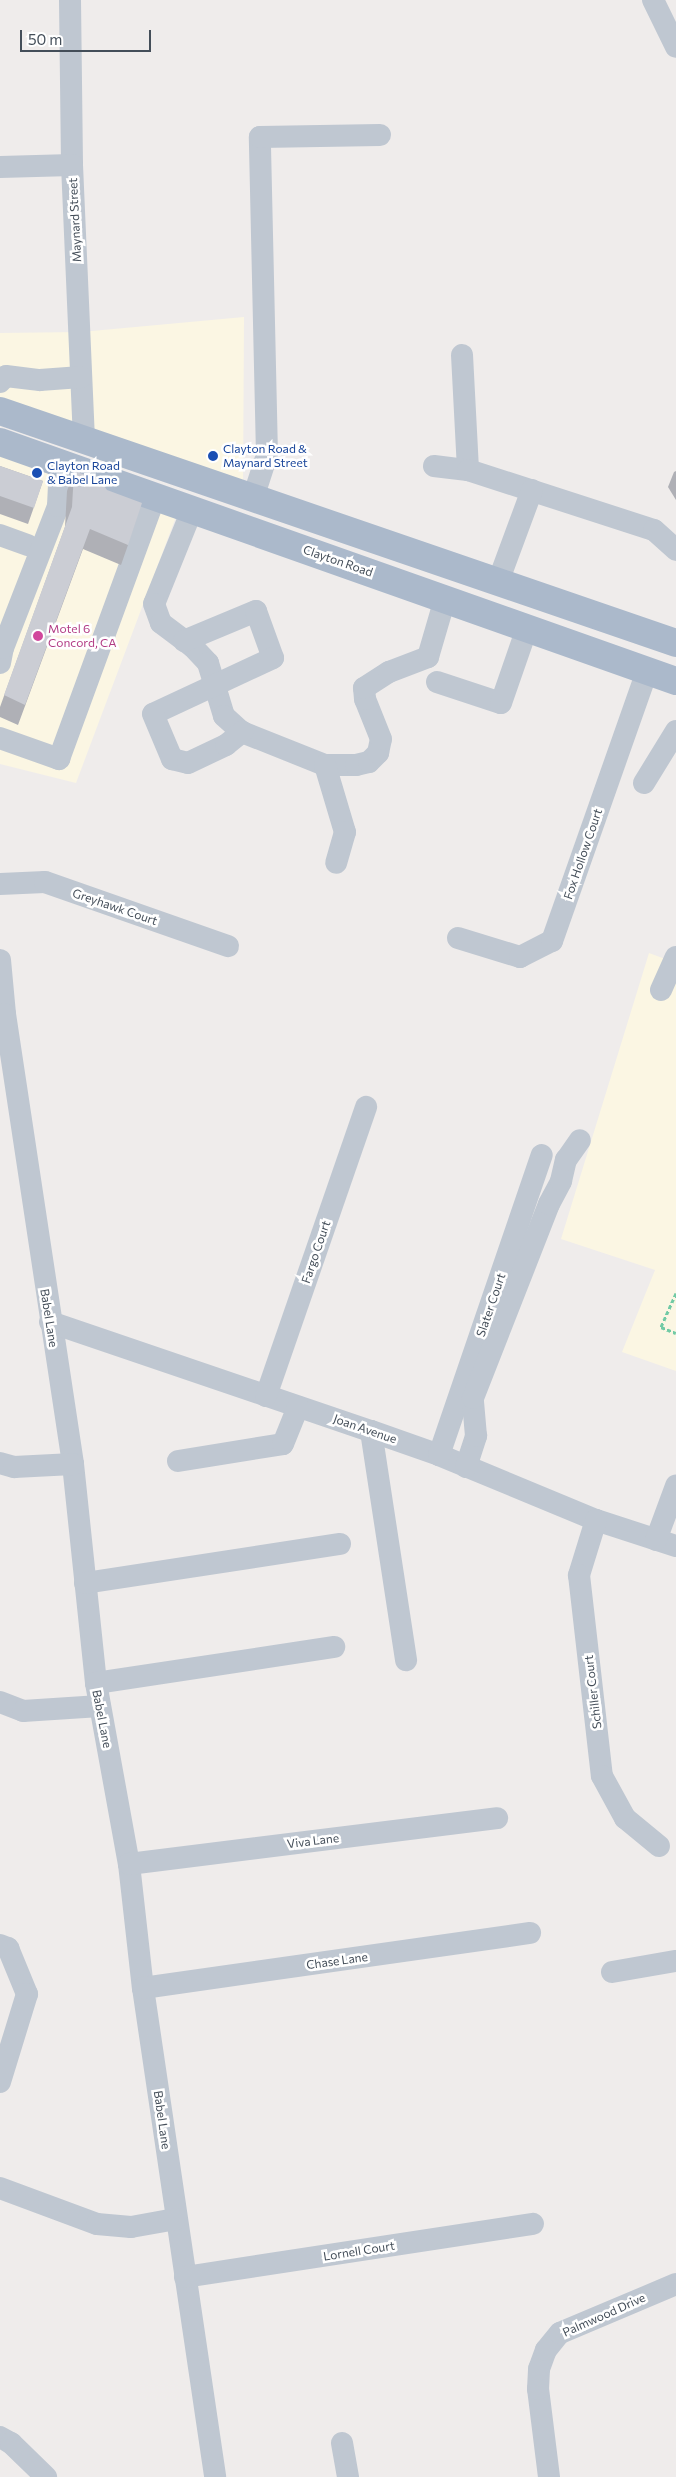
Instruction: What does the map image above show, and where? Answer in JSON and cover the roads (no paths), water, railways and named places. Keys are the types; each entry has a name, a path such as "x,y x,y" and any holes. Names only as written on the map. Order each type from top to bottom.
{"main road":[{"path":"0,411 676,643"},
{"name":"Clayton Road","path":"0,442 676,681"}],"street":[{"name":"Maynard Street","path":"70,0 72,165 84,440"},
{"path":"653,0 676,47"},
{"path":"253,498 267,455 260,137 380,135"},
{"path":"0,167 72,165"},
{"path":"462,355 468,470"},
{"path":"0,382 6,376 40,380 81,377"},
{"path":"0,664 3,648 58,506 60,463"},
{"path":"434,466 468,470 654,530 676,550"},
{"path":"498,582 532,490"},
{"path":"0,738 59,759 155,497"},
{"path":"192,510 154,604 161,622 184,640 208,663 224,716 242,732 325,765 356,765 369,762 378,753 381,739 365,699 364,688 389,672 428,657 445,599"},
{"path":"0,535 28,545"},
{"path":"184,640 256,612 273,658 153,714 172,759 188,763 226,745 242,732"},
{"path":"437,682 501,703 528,628"},
{"name":"Fox Hollow Court","path":"458,938 520,957 552,941 647,671"},
{"path":"644,783 676,731"},
{"path":"325,765 345,832 336,863"},
{"name":"Greyhawk Court","path":"0,884 45,882 228,946"},
{"path":"661,990 676,957"},
{"name":"Babel Lane","path":"0,960 3,1013 73,1464 96,1683 129,1864 143,1988 215,2477"},
{"name":"Fargo Court","path":"266,1396 366,1107"},
{"path":"466,1467 476,1436 473,1398 549,1204 561,1181 566,1160 580,1140"},
{"name":"Slater Court","path":"439,1455 542,1155"},
{"name":"Joan Avenue","path":"50,1322 439,1455 596,1520 666,1543"},
{"path":"178,1462 284,1444 298,1407"},
{"path":"371,1431 406,1660"},
{"path":"0,1463 14,1467 73,1464"},
{"path":"666,1543 676,1486"},
{"name":"Schiller Court","path":"596,1520 579,1575 602,1776 625,1818 659,1846"},
{"path":"85,1583 340,1544"},
{"path":"96,1683 334,1647"},
{"path":"0,1702 23,1711 100,1706"},
{"name":"Viva Lane","path":"129,1864 497,1818"},
{"name":"Chase Lane","path":"143,1988 530,1933"},
{"path":"0,1945 8,1948 26,1994 0,2082"},
{"path":"612,1972 676,1961"},
{"path":"0,2188 96,2224 131,2227 176,2219"},
{"name":"Lornell Court","path":"185,2277 533,2224"},
{"name":"Palmwood Drive","path":"549,2477 538,2390 539,2368 546,2350 560,2333 676,2284"},
{"path":"0,2437 11,2443 46,2477"},
{"path":"342,2443 348,2477"}],"place":[{"name":"Clayton Road & Maynard Street","path":"213,456"},
{"name":"Clayton Road & Babel Lane","path":"37,473"},
{"name":"Motel 6 Concord, CA","path":"38,636"}]}
